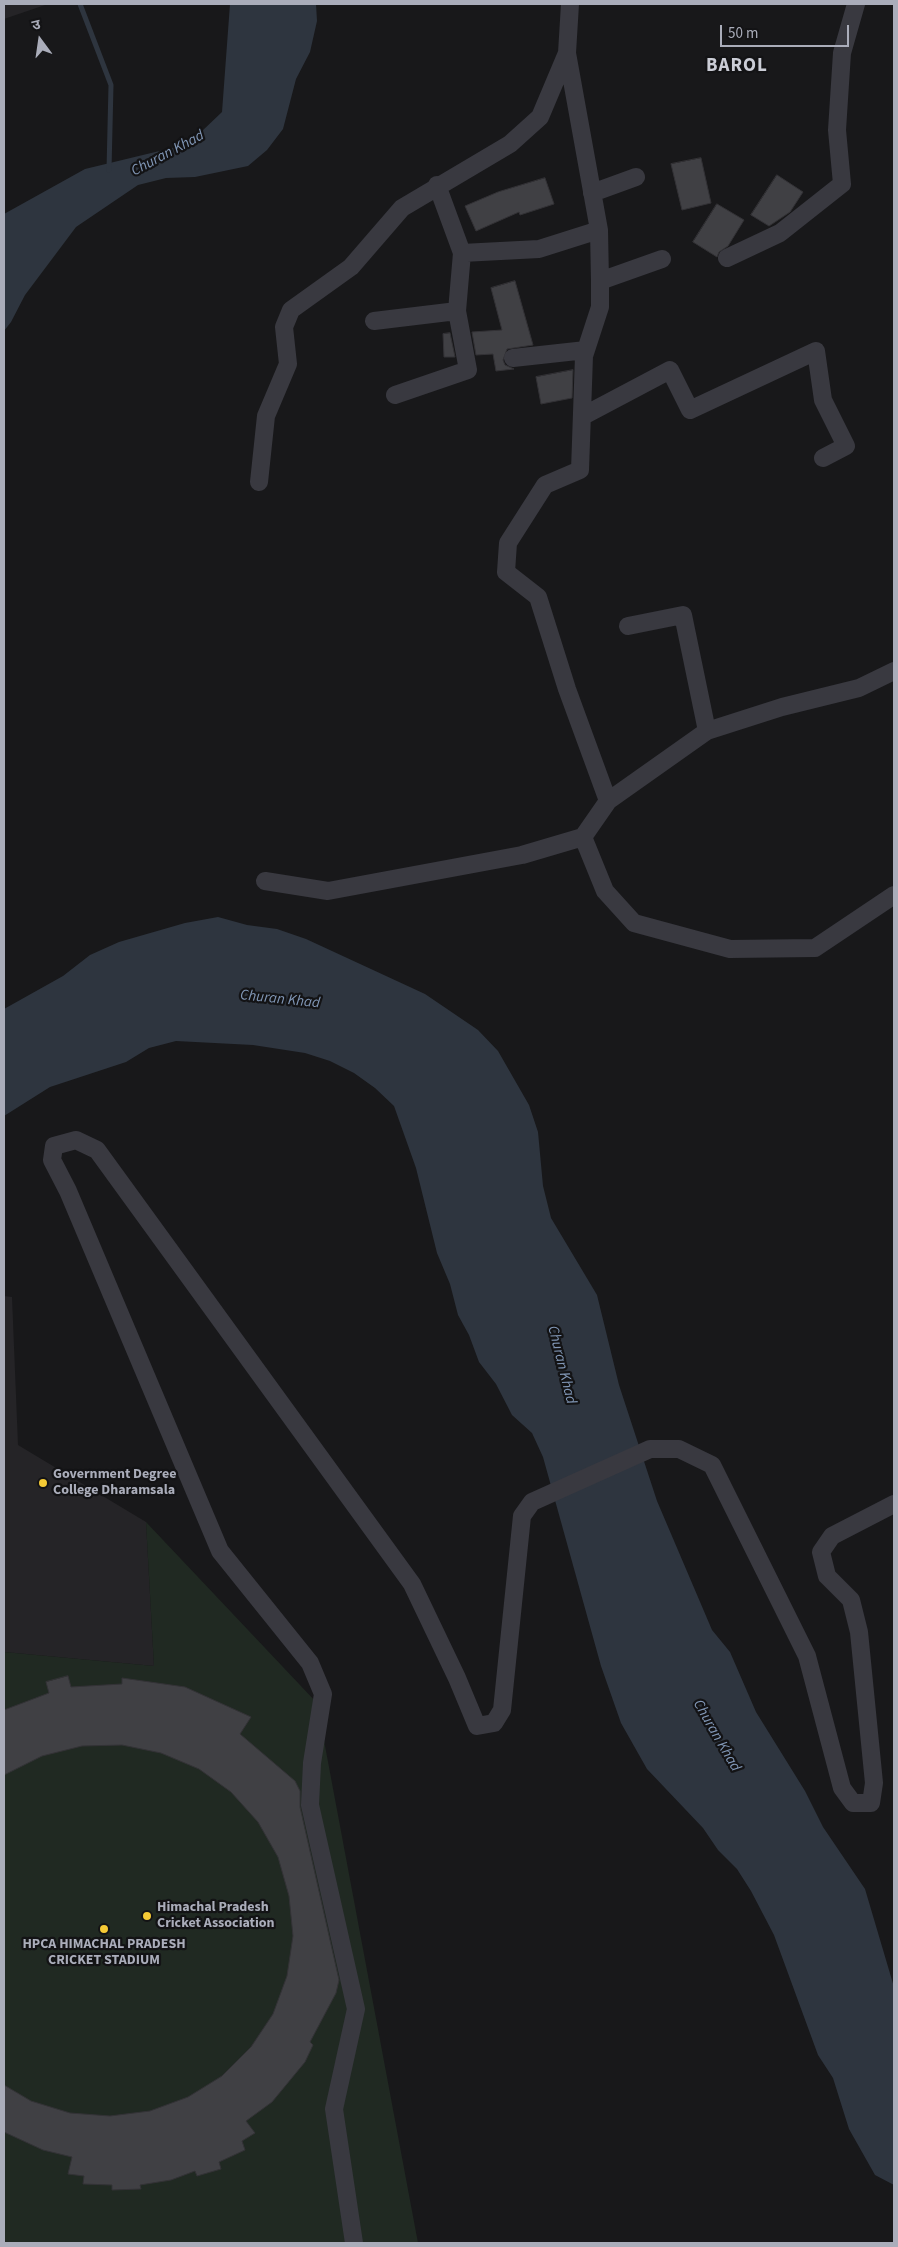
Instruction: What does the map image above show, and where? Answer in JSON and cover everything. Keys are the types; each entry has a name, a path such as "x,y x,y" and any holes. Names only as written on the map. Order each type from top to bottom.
{"street":[{"path":"570,4 567,54 599,230 600,306 586,350 580,470 545,485 508,543 506,572 538,597 567,690 608,801"},
{"path":"727,258 780,233 842,184 837,130 842,53 856,4"},
{"path":"259,482 266,416 288,364 284,327 291,310 351,267 402,208 510,144 540,117 567,54"},
{"path":"592,193 636,177"},
{"path":"394,395 468,370 458,311 462,253 438,185"},
{"path":"462,253 539,248 599,230"},
{"path":"600,281 662,259"},
{"path":"374,321 458,311"},
{"path":"513,358 586,350"},
{"path":"583,416 670,370 690,410 816,350 823,400 846,446 823,458"},
{"path":"628,626 683,615 707,730"},
{"path":"265,881 328,891 522,855 584,837 608,801 707,730 782,707 859,688 894,671"},
{"path":"584,837 605,891 634,923 730,949 815,948 894,895"},
{"path":"354,2243 334,2109 356,2009 310,1805 312,1763 322,1694 310,1662 220,1551 68,1191 52,1160 54,1146 76,1140 97,1150 103,1158 412,1584 457,1678 477,1726 494,1723 502,1710 522,1516 532,1502 650,1449 679,1449 712,1466 807,1656 842,1788 853,1803 871,1803 874,1783 859,1632 851,1600 827,1576 821,1552 832,1536 894,1504"}],"shaded area":[{"path":"4,4 48,4 4,19"},
{"name":"Government Degree College Dharamsala","path":"4,1296 12,1297 18,1445 146,1522 154,1666 4,1652"},
{"path":"146,1522 317,1703 418,2243 4,2243 4,1652 154,1666"}],"water":[{"name":"Churan Khad","path":"230,4 316,4 317,21 310,52 296,79 283,129 267,150 248,166 195,177 166,178 138,185 76,227 25,295 11,322 4,331 4,214 85,169 176,147 201,132 222,112"},
{"name":"Churan Khad","path":"218,917 247,925 277,929 306,939 425,994 478,1030 498,1051 529,1105 538,1132 543,1186 551,1218 597,1295 619,1385 657,1501 712,1630 730,1652 756,1712 805,1791 823,1827 865,1889 894,1987 894,2185 875,2175 849,2129 833,2078 818,2055 774,1935 751,1891 737,1869 718,1850 703,1828 647,1769 621,1723 601,1666 543,1457 532,1433 512,1415 496,1384 479,1362 469,1335 458,1315 450,1284 437,1253 416,1168 394,1106 375,1088 354,1073 330,1061 305,1053 253,1045 176,1041 149,1048 126,1062 50,1087 4,1116 4,1009 63,976 90,955 119,942 185,923"}],"building":[{"path":"701,158 711,203 682,210 671,164"},
{"path":"777,175 803,192 790,212 769,226 751,215"},
{"path":"545,178 554,204 520,215 519,212 476,231 465,206 498,192"},
{"path":"717,204 744,220 728,246 719,252 717,257 693,242"},
{"path":"515,281 533,345 507,349 503,360 505,365 514,369 496,371 493,354 476,355 472,332 502,330 491,288"},
{"path":"450,333 455,357 444,357 443,334"},
{"path":"573,370 572,398 541,404 536,377"},
{"path":"68,1676 71,1687 122,1684 122,1678 185,1687 251,1717 240,1734 295,1781 300,1791 300,1807 339,1980 336,1993 310,2042 313,2045 305,2062 272,2102 246,2121 255,2133 242,2141 245,2150 219,2162 221,2169 197,2176 195,2171 171,2180 140,2185 141,2189 112,2190 112,2185 83,2184 84,2176 68,2174 72,2157 43,2150 4,2132 4,2085 31,2101 70,2113 110,2116 150,2111 188,2097 222,2076 251,2047 273,2014 287,1976 293,1936 289,1896 278,1857 258,1822 231,1792 199,1769 161,1753 122,1745 82,1746 42,1756 4,1775 4,1710 49,1693 46,1682"}],"waterway":[{"path":"80,4 111,85 109,170"}],"place":[{"name":"Government Degree College Dharamsala","path":"43,1483"},
{"name":"Himachal Pradesh Cricket Association","path":"147,1916"},
{"name":"HPCA HIMACHAL PRADESH CRICKET STADIUM","path":"104,1929"}],"district":[{"name":"BAROL","path":"737,67"}]}
